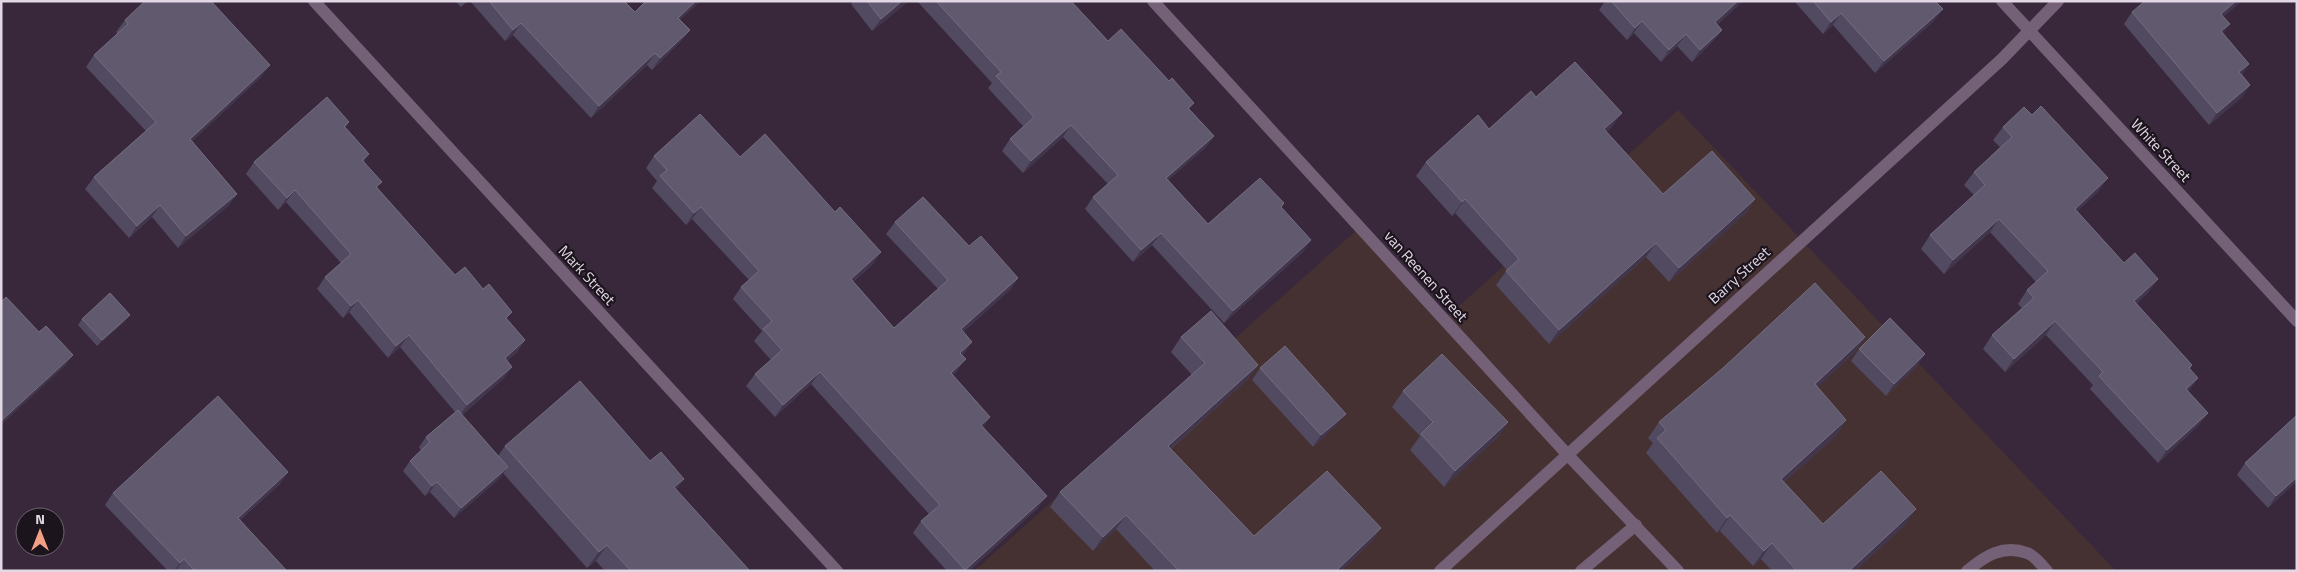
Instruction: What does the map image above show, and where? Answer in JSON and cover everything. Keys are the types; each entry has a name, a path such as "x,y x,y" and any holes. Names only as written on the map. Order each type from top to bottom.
{"street":[{"name":"Mark Street","path":"314,1 837,571"},
{"name":"van Reenen Street","path":"1153,1 1566,454 1678,571"},
{"name":"White Street","path":"2002,1 2297,320"},
{"name":"Barry Street","path":"1440,571 1566,454 1987,72 2058,1"},
{"path":"1581,571 1636,525"},
{"path":"1966,571 1983,557 1999,550 2028,553 2048,571"}],"shaded area":[{"path":"1678,110 2116,571 974,571 1358,229 1441,322"}],"building":[{"path":"145,1 211,1 270,65 190,139 237,194 186,236 160,205 137,226 94,177 156,122 94,55 128,24 125,20"},
{"path":"489,1 624,1 635,12 646,1 696,1 678,18 690,30 660,58 655,53 599,106 521,23 513,30"},
{"path":"867,1 902,1 881,19"},
{"path":"936,1 1071,1 1108,41 1121,29 1169,81 1172,78 1194,103 1188,108 1214,136 1166,178 1208,224 1260,178 1284,203 1281,207 1311,240 1233,311 1161,233 1141,250 1093,197 1118,175 1071,125 1031,161 1010,139 1034,117 996,76 1001,72"},
{"path":"1611,1 1738,1 1715,22 1722,30 1700,50 1686,34 1669,50 1642,21 1635,28"},
{"path":"1813,1 1935,1 1943,9 1884,61 1841,13 1831,22"},
{"path":"2145,1 2236,1 2221,14 2230,24 2221,31 2249,64 2239,72 2250,85 2217,113 2132,12"},
{"path":"1575,62 1622,113 1604,129 1663,194 1712,151 1755,199 1679,268 1656,243 1559,330 1506,271 1519,259 1465,199 1462,202 1426,162 1478,115 1489,129 1531,91 1536,97"},
{"path":"327,97 349,122 344,126 369,154 362,160 382,182 376,187 455,275 465,267 483,289 489,284 512,312 506,318 525,340 505,358 512,367 467,405 409,335 396,346 358,300 351,306 325,277 351,254 295,190 287,198 254,162"},
{"path":"2041,106 2108,178 2075,209 2124,263 2135,253 2158,279 2134,301 2192,365 2189,368 2198,378 2186,389 2208,413 2167,450 2099,376 2103,372 2055,321 2014,359 1992,335 2034,298 2027,290 2048,271 1999,219 1953,260 1930,235 1985,185 1974,172 2012,137 2003,127 2024,107 2032,115"},
{"path":"700,114 740,157 765,134 835,212 840,207 881,252 851,279 894,328 948,280 895,222 923,197 969,246 981,236 1018,278 961,329 972,342 960,353 966,359 951,373 990,417 981,425 1047,496 965,570 921,521 940,505 820,372 783,405 755,374 782,350 763,329 772,321 741,287 759,271 701,207 694,213 660,176 667,170 654,156"},
{"path":"1815,283 1865,337 1815,384 1846,420 1781,479 1823,524 1881,471 1916,509 1849,571 1797,571 1772,543 1764,551 1730,515 1727,518 1657,438 1666,430 1659,422 1723,368"},
{"path":"110,293 130,315 102,340 82,319"},
{"path":"6,297 39,332 46,326 73,355 1,421 1,302"},
{"path":"1211,311 1258,365 1168,446 1254,536 1327,471 1381,528 1336,571 1179,571 1126,515 1103,537 1060,492 1205,363 1181,337"},
{"path":"1890,318 1925,354 1894,384 1859,349"},
{"path":"1285,346 1346,414 1321,435 1260,368"},
{"path":"1442,354 1508,422 1455,471 1421,434 1433,422 1403,391"},
{"path":"580,381 650,461 661,452 684,479 674,487 750,571 631,571 607,545 599,552 505,446"},
{"path":"218,396 288,472 238,518 287,571 195,571 184,559 180,563 113,493"},
{"path":"458,410 508,467 461,508 437,482 432,486 410,461 430,442 426,437"},
{"path":"2297,415 2297,477 2276,496 2245,463"}]}
